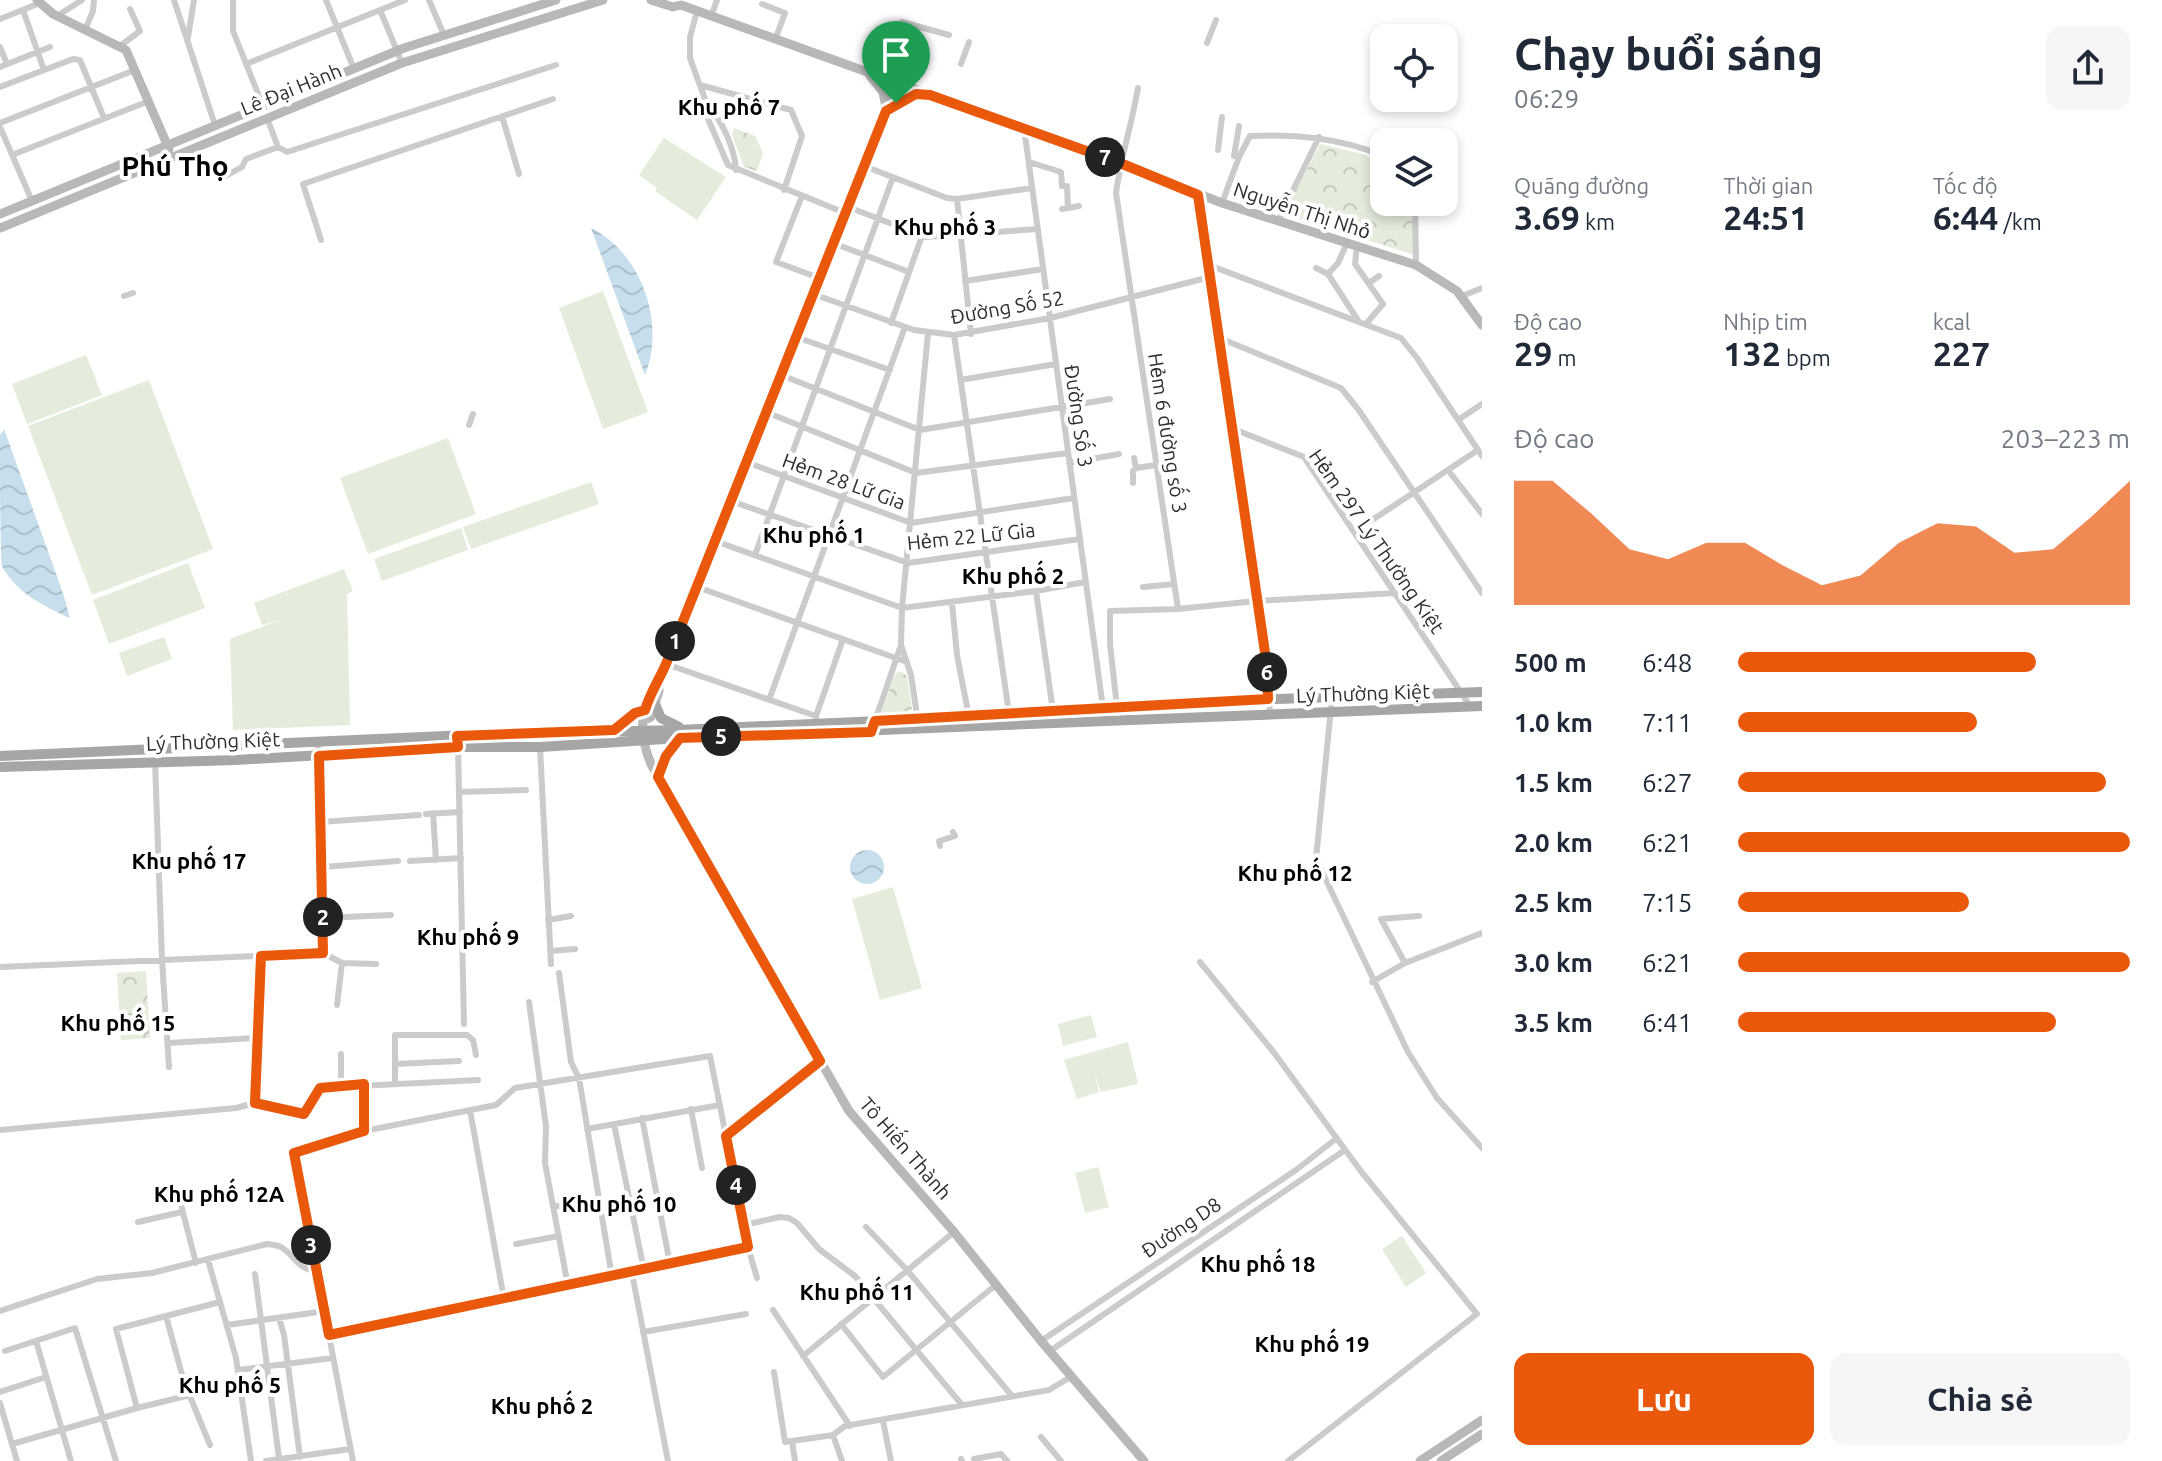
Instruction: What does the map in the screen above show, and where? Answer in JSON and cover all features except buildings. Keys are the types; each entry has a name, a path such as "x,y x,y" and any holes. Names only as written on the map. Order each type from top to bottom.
{"main road":[{"name":"Lê Đại Hành","path":"0,214 397,51 556,0"},
{"name":"Lê Đại Hành","path":"0,228 402,63 603,0"},
{"name":"Nguyễn Thị Nhỏ","path":"651,0 673,7 680,2 711,17 1120,163 1198,195 1416,265 1462,296"},
{"path":"39,2 57,16 120,46 128,53 172,156"},
{"path":"864,71 883,92 886,111"},
{"path":"647,716 651,690 659,681 666,664 897,82"},
{"path":"886,111 916,94 930,95"},
{"path":"263,106 267,118"},
{"path":"1462,296 1482,325"},
{"name":"Lý Thường Kiệt","path":"919,725 1009,713 1268,699 1482,692"},
{"name":"Lý Thường Kiệt","path":"0,767 319,756 614,730 647,716 684,734 1482,706"},
{"path":"614,730 635,713 658,715 684,734 666,756 658,777"},
{"name":"Tô Hiến Thành","path":"647,716 643,742 658,777 849,1111 1144,1461"},
{"name":"Lý Thường Kiệt","path":"0,756 318,742 458,742 540,747 643,742 684,734 816,719 873,727"},
{"path":"1420,1461 1482,1420"},
{"path":"1441,1461 1482,1434"}],"street":[{"path":"57,16 82,0"},
{"path":"85,30 94,0"},
{"path":"174,0 215,125"},
{"path":"187,40 194,0"},
{"path":"233,0 233,31 263,106"},
{"path":"326,0 354,69"},
{"path":"246,64 405,0"},
{"path":"429,0 444,35"},
{"path":"711,17 717,0"},
{"path":"0,19 39,2"},
{"path":"762,4 785,13 775,40"},
{"path":"120,46 140,31 130,9"},
{"path":"23,10 44,70"},
{"path":"380,10 402,63"},
{"path":"697,11 690,37 690,58 707,105 708,119 728,165 784,190 876,218 922,236 961,237 1038,229"},
{"path":"1207,43 1216,20"},
{"path":"897,34 902,22 949,35"},
{"path":"961,64 969,42"},
{"path":"0,47 4,65 50,47"},
{"path":"0,87 73,59 80,60 104,118"},
{"path":"267,118 278,147 287,152 556,65"},
{"path":"32,201 0,125 135,70"},
{"path":"700,85 791,110 802,136 784,190"},
{"name":"Hẻm 6 đường số 3","path":"1138,88 1116,193 1178,609"},
{"path":"321,240 303,184 553,99"},
{"path":"12,155 149,101"},
{"path":"502,116 519,174"},
{"path":"1218,150 1222,117"},
{"path":"1234,156 1239,126"},
{"name":"Đường Số 3","path":"1024,128 1103,708"},
{"path":"1222,203 1250,136 1319,137 1370,150"},
{"path":"1278,221 1319,137"},
{"path":"224,177 242,167 246,159 278,147"},
{"path":"1029,162 1061,172 1062,186 1067,186 1065,209 1079,206"},
{"path":"864,166 947,198 1032,188"},
{"path":"755,555 893,177"},
{"path":"1198,195 1267,666 1270,715"},
{"path":"802,196 776,262 819,278"},
{"path":"957,199 971,334"},
{"path":"1415,216 1416,265"},
{"path":"891,323 922,236"},
{"path":"833,243 909,272"},
{"path":"1328,274 1338,263 1347,243"},
{"path":"1357,246 1355,264 1383,304 1363,323"},
{"path":"1206,264 1401,338 1480,453 1448,470 1354,532"},
{"path":"1316,268 1328,274 1363,323"},
{"path":"965,281 1043,269"},
{"path":"1369,283 1379,276"},
{"name":"Đường Số 52","path":"813,294 891,323 928,333 954,335 1050,318 1210,277"},
{"path":"1462,296 1482,288"},
{"path":"124,296 133,293"},
{"path":"769,700 905,327"},
{"path":"873,727 901,645 928,333"},
{"path":"954,335 1009,713"},
{"path":"796,337 890,370"},
{"path":"1217,337 1341,388 1482,593"},
{"path":"960,380 1056,364"},
{"path":"781,375 920,430 1110,399"},
{"path":"1458,420 1482,404"},
{"path":"766,412 916,473 1068,453"},
{"path":"469,425 473,414"},
{"name":"Hẻm 297 Lý Thường Kiệt","path":"1231,428 1304,457 1470,706"},
{"path":"1069,463 1119,454"},
{"path":"1133,483 1134,458"},
{"name":"Hẻm 28 Lữ Gia","path":"746,462 911,523 1074,498"},
{"path":"1136,468 1156,465"},
{"path":"1448,470 1482,514"},
{"name":"Hẻm 22 Lữ Gia","path":"731,501 908,563 1080,539"},
{"path":"715,541 902,608 1085,582"},
{"path":"1143,587 1174,584"},
{"path":"697,587 907,662"},
{"path":"1036,591 1053,711"},
{"path":"1117,707 1110,611 1395,593"},
{"path":"952,603 957,655 969,717"},
{"path":"666,664 816,719 843,639"},
{"path":"901,645 919,725"},
{"path":"1332,698 1316,859 1408,1052 1437,1098 1482,1148"},
{"path":"318,742 323,953"},
{"path":"458,742 464,1024"},
{"path":"540,747 551,964"},
{"path":"155,761 169,1067"},
{"path":"459,792 526,790"},
{"path":"321,822 460,812"},
{"path":"426,814 436,860"},
{"path":"940,846 939,841 955,836 953,832"},
{"path":"410,861 461,858"},
{"path":"323,867 398,861"},
{"path":"323,918 391,915"},
{"path":"548,920 571,916"},
{"path":"1405,963 1381,919 1419,916"},
{"path":"1372,982 1405,963 1482,933"},
{"path":"550,951 575,949"},
{"path":"0,967 323,953 342,963 376,964"},
{"path":"255,1103 261,956"},
{"path":"1200,962 1477,1314 1288,1461"},
{"path":"337,1005 342,963"},
{"path":"559,973 571,1062 579,1078 612,1277"},
{"path":"529,1002 546,1126 545,1163 568,1286"},
{"path":"395,1084 395,1035 467,1035 473,1040 476,1055"},
{"path":"168,1043 258,1038"},
{"path":"341,1054 341,1086"},
{"path":"353,1461 294,1153 364,1131 496,1105 515,1088 710,1056 757,1278"},
{"path":"395,1064 459,1061"},
{"path":"726,1136 820,1061"},
{"path":"0,1130 236,1108 255,1103 304,1114 320,1088 478,1080"},
{"path":"364,1084 364,1131"},
{"path":"587,1129 720,1105"},
{"path":"691,1109 702,1168"},
{"path":"470,1110 504,1299"},
{"path":"642,1118 670,1264"},
{"path":"614,1124 644,1270"},
{"name":"Đường D8","path":"1041,1341 1296,1170 1337,1138"},
{"name":"Đường D8","path":"1050,1351 1345,1150"},
{"path":"1296,1170 1302,1179"},
{"path":"178,1193 196,1263"},
{"path":"553,1207 599,1198"},
{"path":"138,1222 182,1212"},
{"path":"744,1225 780,1217 793,1220 813,1244 855,1276 962,1405"},
{"path":"866,1227 907,1270 1012,1396"},
{"path":"803,1356 954,1232"},
{"path":"1198,1235 1205,1245"},
{"path":"516,1244 559,1236"},
{"path":"0,1311 97,1279 152,1273 267,1244 282,1248 306,1270 315,1270"},
{"path":"329,1335 748,1247"},
{"path":"208,1260 238,1370 251,1461"},
{"path":"632,1273 668,1461"},
{"path":"255,1274 279,1458"},
{"path":"841,1324 883,1377 997,1284"},
{"path":"137,1408 116,1329 220,1302"},
{"path":"773,1310 850,1426"},
{"path":"227,1325 325,1311"},
{"path":"643,1332 746,1314"},
{"path":"166,1316 184,1382 210,1445"},
{"path":"279,1318 284,1335 300,1457"},
{"path":"5,1351 75,1328 116,1461"},
{"path":"36,1341 71,1461"},
{"path":"238,1370 333,1358"},
{"path":"774,1372 788,1442 795,1461"},
{"path":"788,1442 833,1435 840,1428 850,1426 1049,1390 1072,1376"},
{"path":"0,1392 46,1377"},
{"path":"12,1444 190,1395"},
{"path":"0,1403 17,1461"},
{"path":"883,1421 891,1461"},
{"path":"833,1435 842,1461"},
{"path":"1041,1437 1061,1461"},
{"path":"266,1461 350,1449"},
{"path":"974,1459 1001,1454 1007,1461"}],"green space":[{"path":"734,128 755,136 763,153 757,171 744,167 732,135"},
{"path":"664,138 726,177 697,220 655,191 657,188 639,175"},
{"path":"1320,144 1359,153 1370,157 1370,216 1412,216 1415,255 1284,214"},
{"path":"603,291 648,412 603,429 559,308"},
{"path":"86,355 102,395 27,424 12,384"},
{"path":"149,380 213,549 92,595 28,426"},
{"path":"448,438 476,514 368,554 340,478"},
{"path":"591,482 599,504 471,549 463,527"},
{"path":"461,528 468,550 382,581 374,559"},
{"path":"188,563 205,608 109,644 93,600"},
{"path":"344,569 353,591 347,594 350,725 233,730 230,639 285,618 262,625 254,603"},
{"path":"164,637 172,659 127,676 119,653"},
{"path":"900,671 907,676 912,709 908,714 885,715 882,711 895,674"},
{"path":"893,887 922,988 880,1000 852,899"},
{"path":"146,971 150,1038 121,1040 117,973"},
{"path":"1091,1015 1097,1037 1063,1046 1058,1024"},
{"path":"1128,1042 1138,1084 1101,1092 1095,1075 1099,1092 1077,1099 1064,1060"},
{"path":"1098,1167 1109,1207 1085,1213 1075,1173"},
{"path":"1402,1236 1426,1273 1406,1287 1382,1249"}],"water":[{"path":"591,228 609,239 624,254 645,292 653,334 645,375"},
{"path":"4,429 70,618 23,591 2,566 0,435"},
{"path":"867,850 879,855 884,867 879,879 867,884 855,879 850,867 855,855"}],"district":[{"name":"Khu phố 7","path":"729,106"},
{"name":"Phú Thọ","path":"175,165"},
{"name":"Khu phố 3","path":"945,226"},
{"name":"Khu phố 1","path":"814,534"},
{"name":"Khu phố 2","path":"1013,575"},
{"name":"Khu phố 17","path":"189,860"},
{"name":"Khu phố 12","path":"1295,872"},
{"name":"Khu phố 9","path":"468,936"},
{"name":"Khu phố 15","path":"118,1022"},
{"name":"Khu phố 12A","path":"219,1193"},
{"name":"Khu phố 10","path":"619,1203"},
{"name":"Khu phố 18","path":"1258,1263"},
{"name":"Khu phố 11","path":"857,1291"},
{"name":"Khu phố 19","path":"1312,1343"},
{"name":"Khu phố 5","path":"230,1384"},
{"name":"Khu phố 2","path":"542,1405"}],"route":[{"path":"916,94 930,95 1120,163 1198,195 1267,666 1268,699 875,721 871,732 859,733 843,731 680,738 666,756 658,777 820,1061 726,1136 748,1247 329,1335 294,1153 364,1131 364,1084 320,1088 304,1114 255,1103 261,956 323,953 319,756 458,747 457,736 614,730 635,713 645,710 886,111 896,103 916,94"}]}
